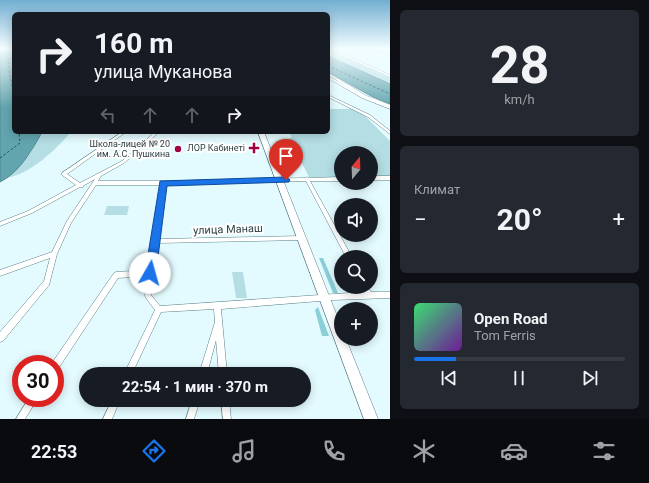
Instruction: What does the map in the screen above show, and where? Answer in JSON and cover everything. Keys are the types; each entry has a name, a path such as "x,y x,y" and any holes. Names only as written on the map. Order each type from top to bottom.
{"main road":[{"path":"262,134 371,419"}],"street":[{"path":"373,69 390,76"},
{"path":"330,76 362,97 390,107"},
{"path":"330,97 369,116 390,133"},
{"path":"81,186 64,174 121,134"},
{"path":"0,224 30,212 100,176 123,162 155,134"},
{"path":"0,338 47,283 54,254 69,222 100,176"},
{"path":"378,178 390,178"},
{"path":"308,179 345,250"},
{"path":"96,183 334,179"},
{"path":"159,309 148,296 154,241 163,183"},
{"name":"улица Манаш","path":"154,241 302,238"},
{"path":"0,273 54,254"},
{"path":"62,355 116,274 150,273"},
{"path":"159,309 217,307 325,298 390,295"},
{"path":"217,307 222,367"},
{"path":"131,367 159,309"},
{"path":"205,367 218,321"},
{"path":"20,419 28,407"},
{"path":"106,419 112,407"},
{"path":"190,419 194,407"},
{"path":"226,407 227,419"}],"shaded area":[{"path":"0,69 12,69 12,134 41,134 25,160 14,172 0,182"},
{"path":"330,69 356,69 390,84 390,104 371,96 330,73"},
{"path":"356,69 369,69 390,78 390,84"},
{"path":"330,109 354,109 365,116 390,141 390,176 378,176 378,146 334,146 334,177 309,177 289,138 292,138 290,134 330,134"},
{"path":"41,134 69,134 58,146 34,166 7,178 30,154"},
{"path":"107,206 129,206 127,215 104,215"},
{"path":"319,258 323,258 334,284 333,293"},
{"path":"232,272 243,272 247,298 236,298"},
{"path":"318,307 329,336 322,336 315,310"}],"ferry route":[{"path":"9,69 12,87"},
{"path":"334,69 390,94"},
{"path":"0,158 20,143 19,134"}],"place":[{"name":"ЛОР Кабинетi","path":"254,148"},
{"name":"Школа-лицей № 20 им. А.С. Пушкина","path":"178,149"}],"route":[{"path":"150,273 163,183 286,180"}]}
